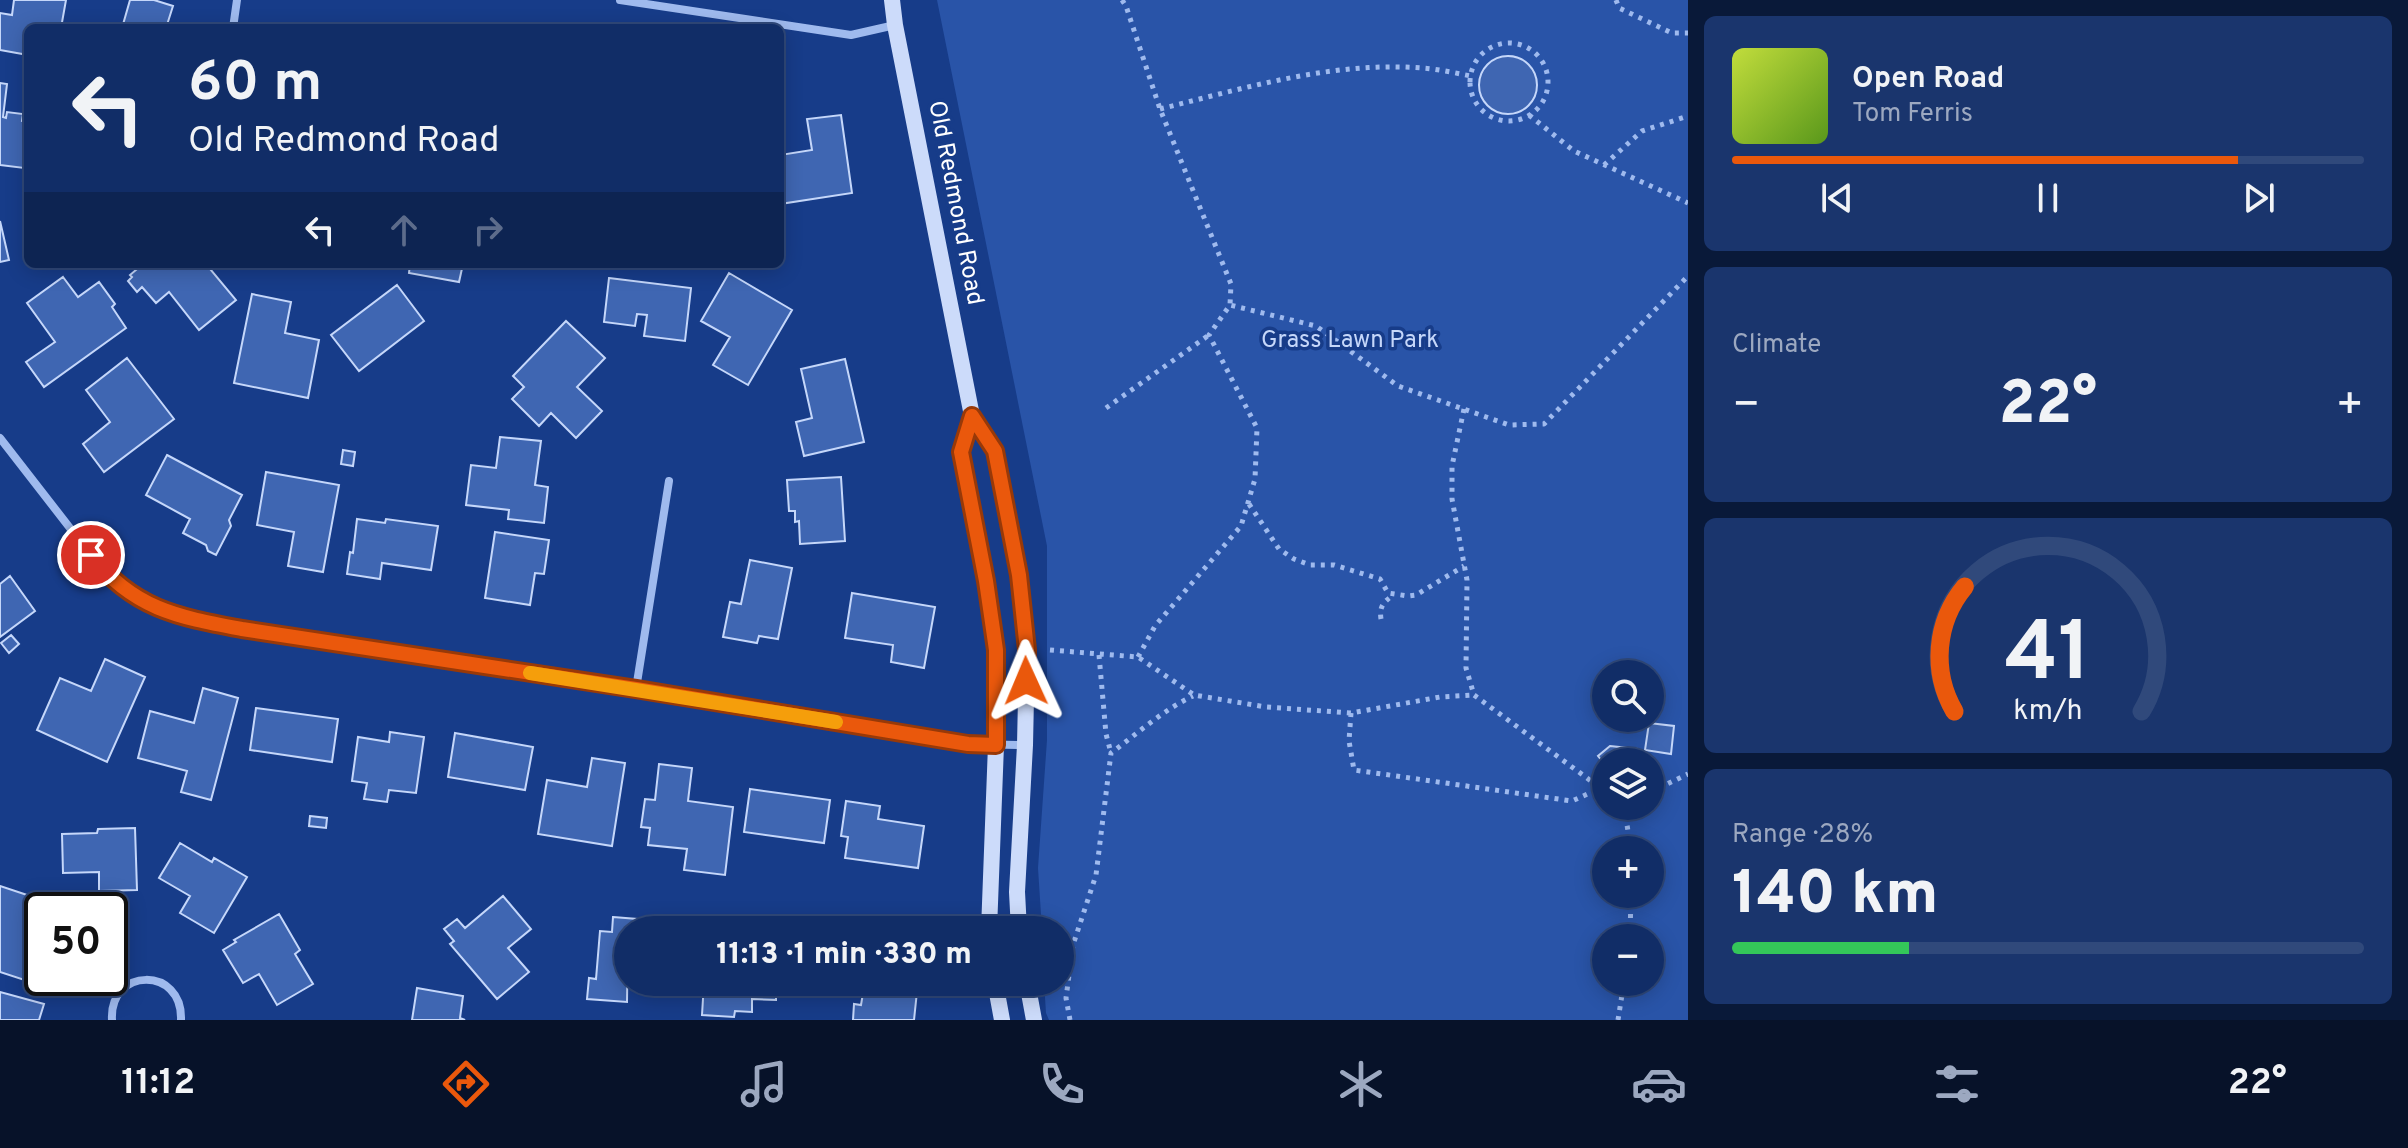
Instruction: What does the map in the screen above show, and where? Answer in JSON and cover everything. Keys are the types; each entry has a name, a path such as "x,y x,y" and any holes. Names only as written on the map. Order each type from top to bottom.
{"main road":[{"name":"Old Redmond Road","path":"892,0 972,416 995,451 1019,575 1027,650 1019,916"},
{"name":"Old Redmond Road","path":"972,416 961,452 996,650 990,916"},
{"path":"998,996 1002,1020"},
{"path":"1030,996 1034,1020"}],"street":[{"path":"234,24 237,0"},
{"path":"620,0 778,24"},
{"path":"784,25 851,35 895,25"},
{"path":"2,445 108,577 141,601 189,618 968,744 1025,745"},
{"path":"636,689 669,481"},
{"path":"112,1020 114,1001 123,989 135,981 151,980 165,985 176,995 181,1020"}],"path":[{"path":"1106,408 1209,335 1230,305 1231,284 1160,109 1122,0"},
{"path":"1616,0 1619,8 1672,33 1688,33"},
{"path":"1518,44 1540,58 1548,83 1539,107 1517,120 1505,121 1482,110 1470,88 1471,76 1474,64 1493,46 1518,44"},
{"path":"1160,109 1287,77 1365,68 1423,68 1471,76"},
{"path":"1529,115 1574,151 1688,203"},
{"path":"1604,165 1642,131 1688,116"},
{"path":"1230,305 1316,326 1398,386 1509,425 1544,424 1688,276"},
{"path":"1138,657 1155,626 1241,526 1255,479 1257,428 1209,335"},
{"path":"1464,409 1452,466 1452,499 1467,580 1466,668 1474,695 1592,781"},
{"path":"1249,504 1279,549 1294,559 1310,565 1334,565 1380,579 1388,593 1416,595 1464,566"},
{"path":"1381,619 1379,610 1394,594"},
{"path":"1043,649 1138,657 1194,695 1266,707 1351,713 1440,697 1474,695"},
{"path":"1070,1020 1066,998 1073,945 1096,875 1111,753 1106,734 1099,655"},
{"path":"1111,753 1170,706 1194,695"},
{"path":"1351,713 1349,741 1354,770 1572,801 1592,794"},
{"path":"1664,785 1688,774"},
{"path":"1618,1020 1622,996"}],"green space":[{"name":"Grass Lawn Park","path":"937,0 1688,0 1688,1020 1049,1020 1045,996 1074,996 1074,916 1041,916 1038,868 1047,740 1047,546"}],"building":[{"path":"14,0 66,0 62,24 24,24 24,54 0,50 0,13 12,15"},
{"path":"130,0 154,0 173,6 167,24 123,24"},
{"path":"1508,56 1528,65 1537,85 1528,105 1508,114 1488,105 1479,85 1488,65"},
{"path":"0,83 7,84 3,117 6,118 7,112 23,114 24,168 0,165"},
{"path":"841,115 852,193 784,203 784,154 812,150 807,119"},
{"path":"0,221 9,260 0,262"},
{"path":"138,268 209,268 236,300 199,330 169,292 156,303 142,287 137,292 128,281 132,277 130,275"},
{"path":"410,268 462,268 459,282 409,273"},
{"path":"729,273 792,310 748,385 713,365 730,337 701,321"},
{"path":"63,277 78,297 99,282 115,304 112,307 126,328 44,387 26,362 55,342 27,303"},
{"path":"609,278 691,288 685,341 644,336 647,315 637,314 635,326 604,322"},
{"path":"397,285 424,321 359,371 331,335"},
{"path":"252,294 291,302 285,333 319,340 308,398 234,383"},
{"path":"566,321 605,358 577,387 602,411 576,438 551,413 539,426 512,399 524,387 513,376"},
{"path":"127,358 174,419 104,472 83,444 110,422 86,390"},
{"path":"845,359 864,442 804,456 796,422 812,418 801,369"},
{"path":"500,437 541,441 535,485 548,487 544,523 508,519 509,510 466,505 471,465 496,468"},
{"path":"343,450 355,452 353,466 341,464"},
{"path":"167,455 242,495 216,555 208,551 206,545 183,533 190,519 146,495"},
{"path":"266,472 339,485 323,572 288,566 294,532 257,525"},
{"path":"841,477 845,541 800,544 799,521 795,522 795,511 789,511 787,480"},
{"path":"357,519 385,523 386,519 438,526 431,570 382,563 380,579 347,574"},
{"path":"495,532 549,540 544,574 535,573 530,605 485,598"},
{"path":"750,560 792,568 778,639 759,636 757,643 723,637 730,602 741,604"},
{"path":"10,576 35,611 0,637 0,584"},
{"path":"852,593 935,607 924,668 891,662 893,645 845,638"},
{"path":"11,635 19,644 9,653 1,643"},
{"path":"105,659 145,677 107,762 37,730 60,678 91,691"},
{"path":"203,688 238,698 211,800 181,792 187,771 138,758 150,711 194,723"},
{"path":"256,708 338,719 332,762 250,750"},
{"path":"1664,725 1674,726 1671,754 1664,753 1664,748 1645,748 1648,732 1664,732"},
{"path":"390,732 424,737 416,793 389,790 387,802 364,799 367,783 352,781 358,737 389,742"},
{"path":"455,733 533,747 525,790 448,777"},
{"path":"592,758 625,763 612,846 538,834 547,780 587,787"},
{"path":"659,764 692,768 688,801 733,807 725,875 684,870 687,849 648,845 650,828 641,827 645,799 655,800"},
{"path":"750,789 830,800 824,843 744,832"},
{"path":"846,801 880,806 878,819 924,826 918,868 845,858 848,837 841,836"},
{"path":"310,816 327,818 326,828 309,826"},
{"path":"135,828 137,890 99,891 99,872 63,873 62,834"},
{"path":"180,843 212,862 214,858 247,877 214,933 180,913 190,896 159,878"},
{"path":"0,886 24,894 24,980 0,972"},
{"path":"503,896 531,929 508,948 529,972 497,999 450,944 454,941 444,929 457,919 465,928"},
{"path":"279,914 300,950 295,954 313,984 277,1005 259,974 243,983 223,950 236,942 234,940"},
{"path":"614,917 614,996 627,996 627,1002 587,999 589,978 596,979 600,931 612,932"},
{"path":"417,988 463,996 460,1018 465,1020 412,1020"},
{"path":"0,992 44,1004 39,1020 0,1020"},
{"path":"703,996 776,996 776,1000 752,999 752,1012 735,1011 734,1017 702,1015"},
{"path":"862,996 917,996 914,1020 853,1020 854,1004 861,1005"}],"slow traffic":[{"path":"530,673 836,722"}],"route":[{"path":"91,555 108,577 141,601 189,618 968,744 996,745 996,650 961,452 972,416 995,451 1019,575 1027,650 1026,681"}]}
